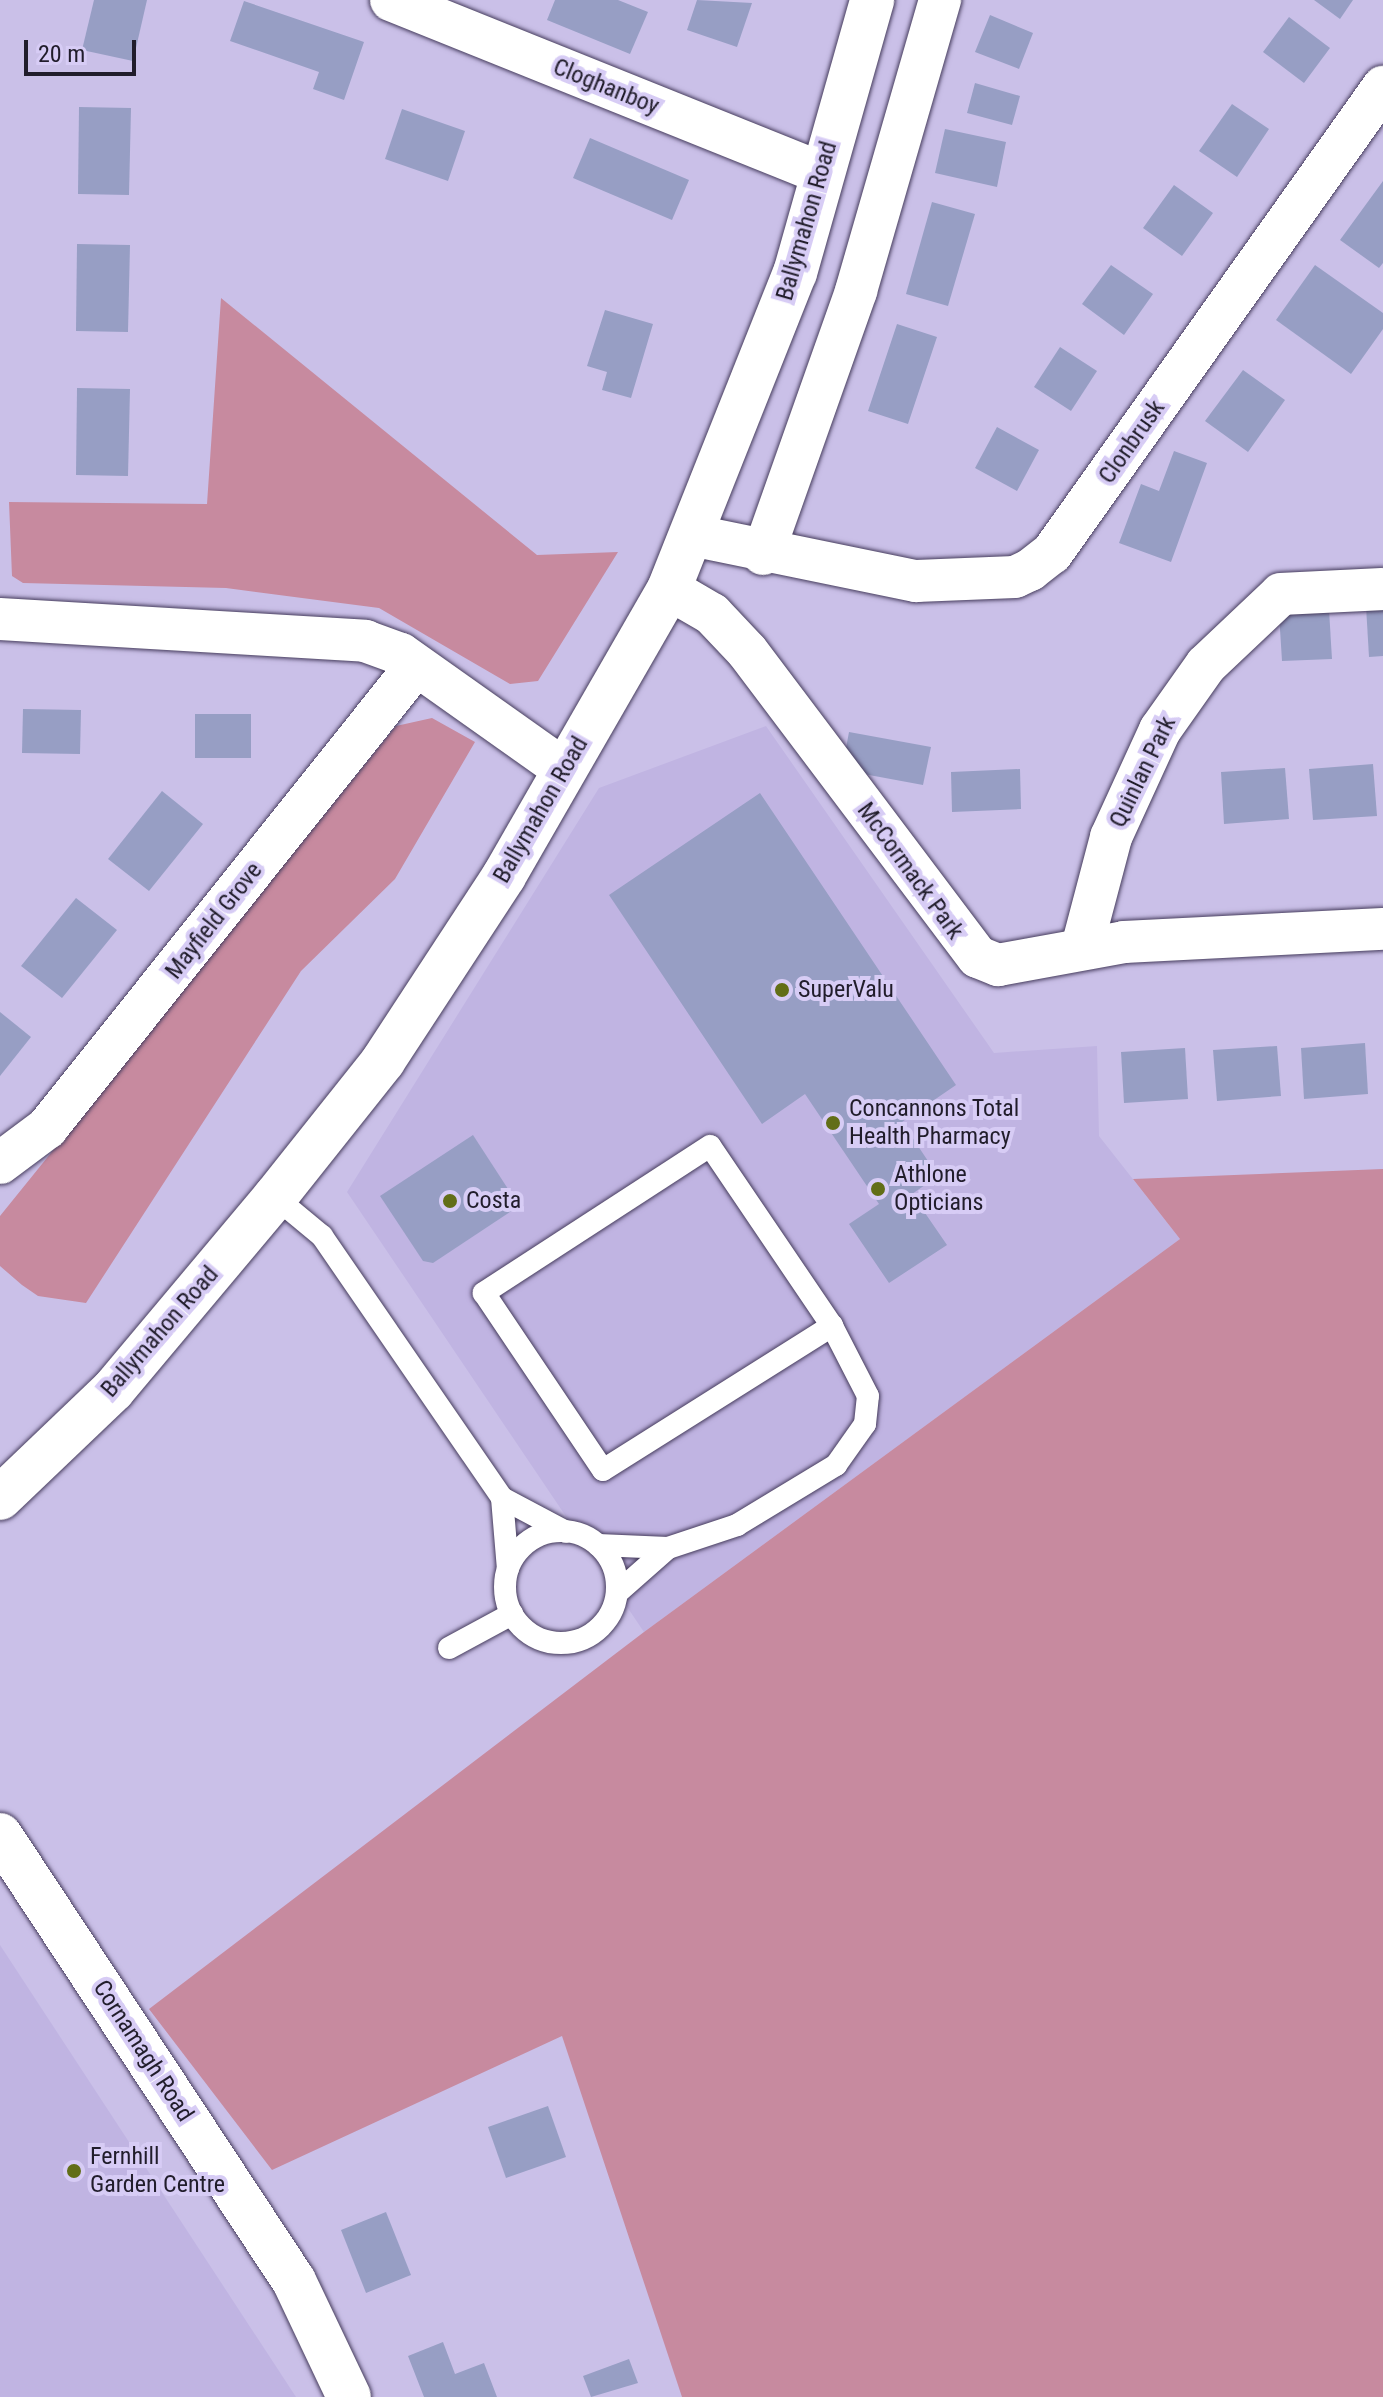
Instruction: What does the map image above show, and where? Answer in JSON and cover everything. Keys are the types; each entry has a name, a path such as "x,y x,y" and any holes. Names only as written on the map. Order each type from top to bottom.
{"main road":[{"name":"Ballymahon Road","path":"0,1498 113,1390 275,1197 383,1061 565,770 669,589 691,535 795,273 872,0"},
{"name":"Cornamagh Road","path":"0,1835 294,2281 349,2397"}],"street":[{"name":"Cloghanboy","path":"391,0 821,173"},
{"path":"763,554 856,291 940,0"},
{"name":"Clonbrusk","path":"691,535 763,554 916,581 1015,577 1030,570 1060,542 1383,87"},
{"name":"McCormack Park","path":"669,589 712,614 747,651 963,946 998,965 1082,947 1383,929"},
{"name":"Quinlan Park","path":"1082,947 1111,837 1160,730 1206,665 1281,594 1383,589"},
{"path":"0,619 365,641 416,666 565,770"},
{"name":"Mayfield Grove","path":"0,1163 47,1128 416,666"}],"lane":[{"path":"275,1197 322,1236 502,1498 598,1545 668,1548 737,1525 836,1465 865,1424 868,1396 832,1326 710,1146 484,1293 603,1470 832,1326"},
{"path":"502,1498 512,1614 533,1636 570,1643 603,1625 617,1593 668,1548"},
{"path":"508,1569 531,1540 566,1532"},
{"path":"598,1545 610,1559 617,1593"},
{"path":"449,1648 512,1614"}],"shaded area":[{"path":"221,298 537,555 618,552 538,681 510,684 379,608 226,588 23,583 12,576 9,502 207,504"},
{"path":"432,718 475,742 395,879 301,971 86,1303 38,1296 22,1285 0,1266 0,1216 396,726"},
{"path":"766,726 994,1053 1097,1046 1099,1136 1180,1239 644,1632 347,1192 599,788"},
{"path":"1383,1169 1383,2397 682,2397 562,2036 272,2170 149,2009 644,1632 1180,1239 1133,1179"},
{"name":"Fernhill Garden Centre","path":"0,1945 296,2397 0,2397"}],"building":[{"path":"94,0 147,0 133,61 82,50"},
{"path":"555,0 618,0 648,12 630,54 547,20"},
{"path":"697,0 752,3 737,47 687,30"},
{"path":"1314,0 1353,0 1340,19"},
{"path":"244,1 364,42 344,100 313,89 319,72 230,41"},
{"path":"990,15 1033,33 1019,69 975,52"},
{"path":"1289,17 1330,48 1304,83 1263,52"},
{"path":"975,83 1020,96 1012,125 967,113"},
{"path":"1232,104 1269,129 1237,177 1199,151"},
{"path":"79,107 131,108 129,195 78,194"},
{"path":"402,109 465,131 448,181 385,159"},
{"path":"945,129 1006,142 997,187 935,173"},
{"path":"590,138 689,180 672,220 573,178"},
{"path":"1383,181 1383,263 1379,268 1340,240"},
{"path":"1174,185 1213,213 1182,256 1143,228"},
{"path":"932,202 975,214 948,306 906,294"},
{"path":"77,244 130,245 128,332 76,331"},
{"path":"1111,265 1153,294 1124,335 1082,304"},
{"path":"1315,265 1383,313 1383,329 1351,374 1276,320"},
{"path":"605,310 653,324 631,398 602,390 607,372 587,366"},
{"path":"897,324 937,337 908,424 868,411"},
{"path":"1060,347 1097,371 1071,411 1034,387"},
{"path":"1243,370 1285,400 1248,452 1205,421"},
{"path":"77,388 130,389 128,476 76,475"},
{"path":"997,427 1039,450 1017,491 975,468"},
{"path":"1174,451 1207,463 1171,562 1119,543 1141,484 1159,491"},
{"path":"1383,605 1383,656 1369,657 1366,606"},
{"path":"1329,610 1332,659 1282,661 1279,613"},
{"path":"23,709 81,710 80,754 22,753"},
{"path":"195,714 251,714 251,758 195,758"},
{"path":"849,732 931,747 923,785 842,770"},
{"path":"1373,764 1377,816 1313,820 1309,769"},
{"path":"1285,768 1289,819 1224,824 1221,772"},
{"path":"1020,769 1021,809 952,812 951,772"},
{"path":"162,791 203,824 149,891 108,859"},
{"name":"SuperValu","path":"760,793 956,1085 902,1122 938,1176 912,1194 947,1245 889,1283 849,1224 879,1204 805,1094 762,1124 609,895"},
{"path":"76,898 117,930 62,998 21,966"},
{"path":"0,1012 31,1037 0,1076"},
{"path":"1365,1043 1368,1094 1304,1099 1301,1048"},
{"path":"1277,1046 1281,1096 1217,1101 1213,1050"},
{"path":"1185,1048 1188,1099 1124,1103 1121,1052"},
{"name":"Costa","path":"473,1135 519,1206 433,1263 423,1261 380,1196"},
{"path":"548,2106 566,2157 506,2178 488,2127"},
{"path":"386,2212 411,2275 366,2293 341,2230"},
{"path":"443,2342 455,2374 484,2363 497,2397 424,2397 408,2356"},
{"path":"629,2359 638,2383 591,2397 583,2376"}],"place":[{"name":"SuperValu","path":"782,990"},
{"name":"Concannons Total Health Pharmacy","path":"833,1123"},
{"name":"Athlone Opticians","path":"878,1189"},
{"name":"Costa","path":"450,1201"},
{"name":"Fernhill Garden Centre","path":"74,2171"}]}
